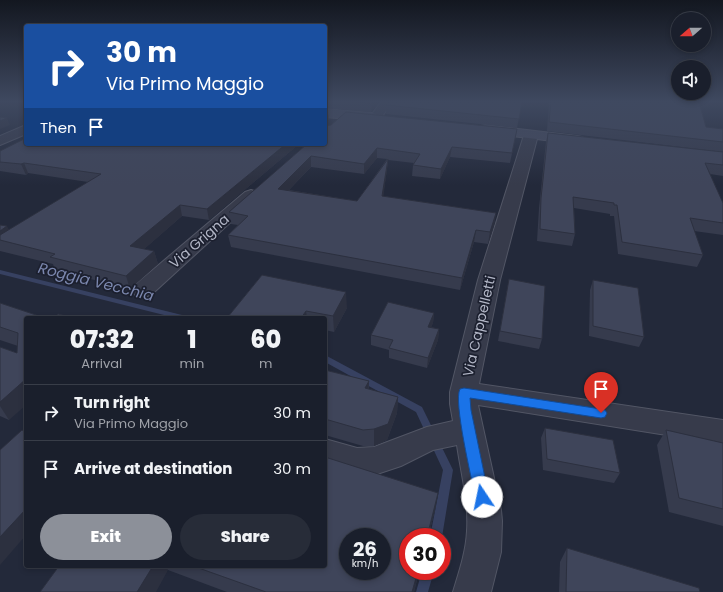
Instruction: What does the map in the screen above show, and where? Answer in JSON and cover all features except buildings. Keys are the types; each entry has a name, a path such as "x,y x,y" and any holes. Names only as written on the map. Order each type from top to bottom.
{"street":[{"path":"0,141 24,130"},
{"path":"485,130 586,141"},
{"name":"Via Cappelletti","path":"472,592 484,549 484,510 446,436 464,404 464,392 489,280 531,135"},
{"name":"Via Grigna","path":"144,290 262,186"},
{"path":"464,392 723,432"},
{"path":"327,453 357,462 374,461 446,436"}],"waterway":[{"name":"Roggia Vecchia","path":"0,272 178,316"},
{"name":"Roggia Vecchia","path":"327,359 419,410 448,470 438,528"},
{"name":"Roggia Vecchia","path":"422,592 425,580"}],"route":[{"path":"482,497 465,410 463,398 464,392 601,413"}]}
